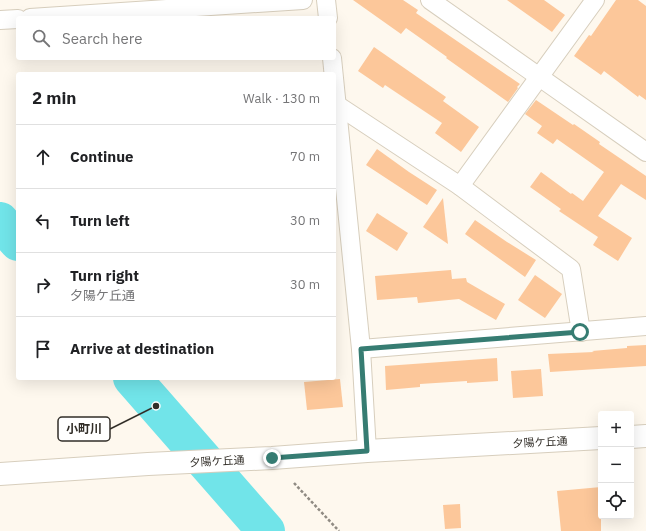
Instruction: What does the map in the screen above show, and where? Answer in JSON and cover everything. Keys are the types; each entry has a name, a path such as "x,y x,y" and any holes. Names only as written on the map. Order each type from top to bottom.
{"street":[{"path":"60,16 303,0"},
{"path":"326,0 328,16"},
{"path":"430,0 646,152"},
{"path":"460,186 595,0"},
{"path":"0,20 16,19"},
{"path":"332,60 333,72"},
{"path":"336,96 361,349 367,451"},
{"path":"337,105 460,186 571,269 580,332"},
{"path":"361,349 646,326"},
{"path":"634,437 646,436"},
{"name":"夕陽ケ丘通","path":"0,474 598,438"}],"path":[{"path":"294,483 339,531"}],"building":[{"path":"353,0 403,0 418,10 416,13 520,84 517,87 518,88 508,102 406,28 401,34"},
{"path":"507,0 544,0 565,15 552,32"},
{"path":"616,0 638,0 646,6 646,100 639,95 638,97 604,71 601,75 574,56 589,35 591,36"},
{"path":"374,47 446,97 443,101 479,127 461,152 435,133 442,123 385,85 383,88 358,71"},
{"path":"536,100 573,125 574,124 600,142 599,144 646,176 646,200 621,184 598,216 632,238 618,261 593,245 598,237 559,211 561,209 530,187 541,172 583,201 604,172 557,139 553,144 537,133 542,126 525,114"},
{"path":"377,149 437,190 427,205 366,165"},
{"path":"443,198 448,244 423,227"},
{"path":"377,213 408,233 397,251 366,231"},
{"path":"475,220 536,260 525,277 465,234"},
{"path":"451,270 452,279 466,278 467,282 505,304 496,320 459,299 418,303 417,297 377,300 375,276"},
{"path":"535,275 562,294 545,318 518,300"},
{"path":"646,345 646,366 550,372 548,354 594,352 592,351"},
{"path":"497,358 498,381 420,384 420,387 386,390 385,366"},
{"path":"541,369 543,396 513,398 511,371"},
{"path":"340,379 343,407 307,410 304,382"},
{"path":"598,487 598,519 601,519 601,531 561,531 557,491"},
{"path":"460,504 461,528 445,529 443,505"}],"waterway":[{"path":"0,221 16,240"},
{"path":"134,380 266,531"}],"place":[{"name":"小町川","path":"156,406"}],"route":[{"path":"272,458 367,451 361,349 580,332"}]}
